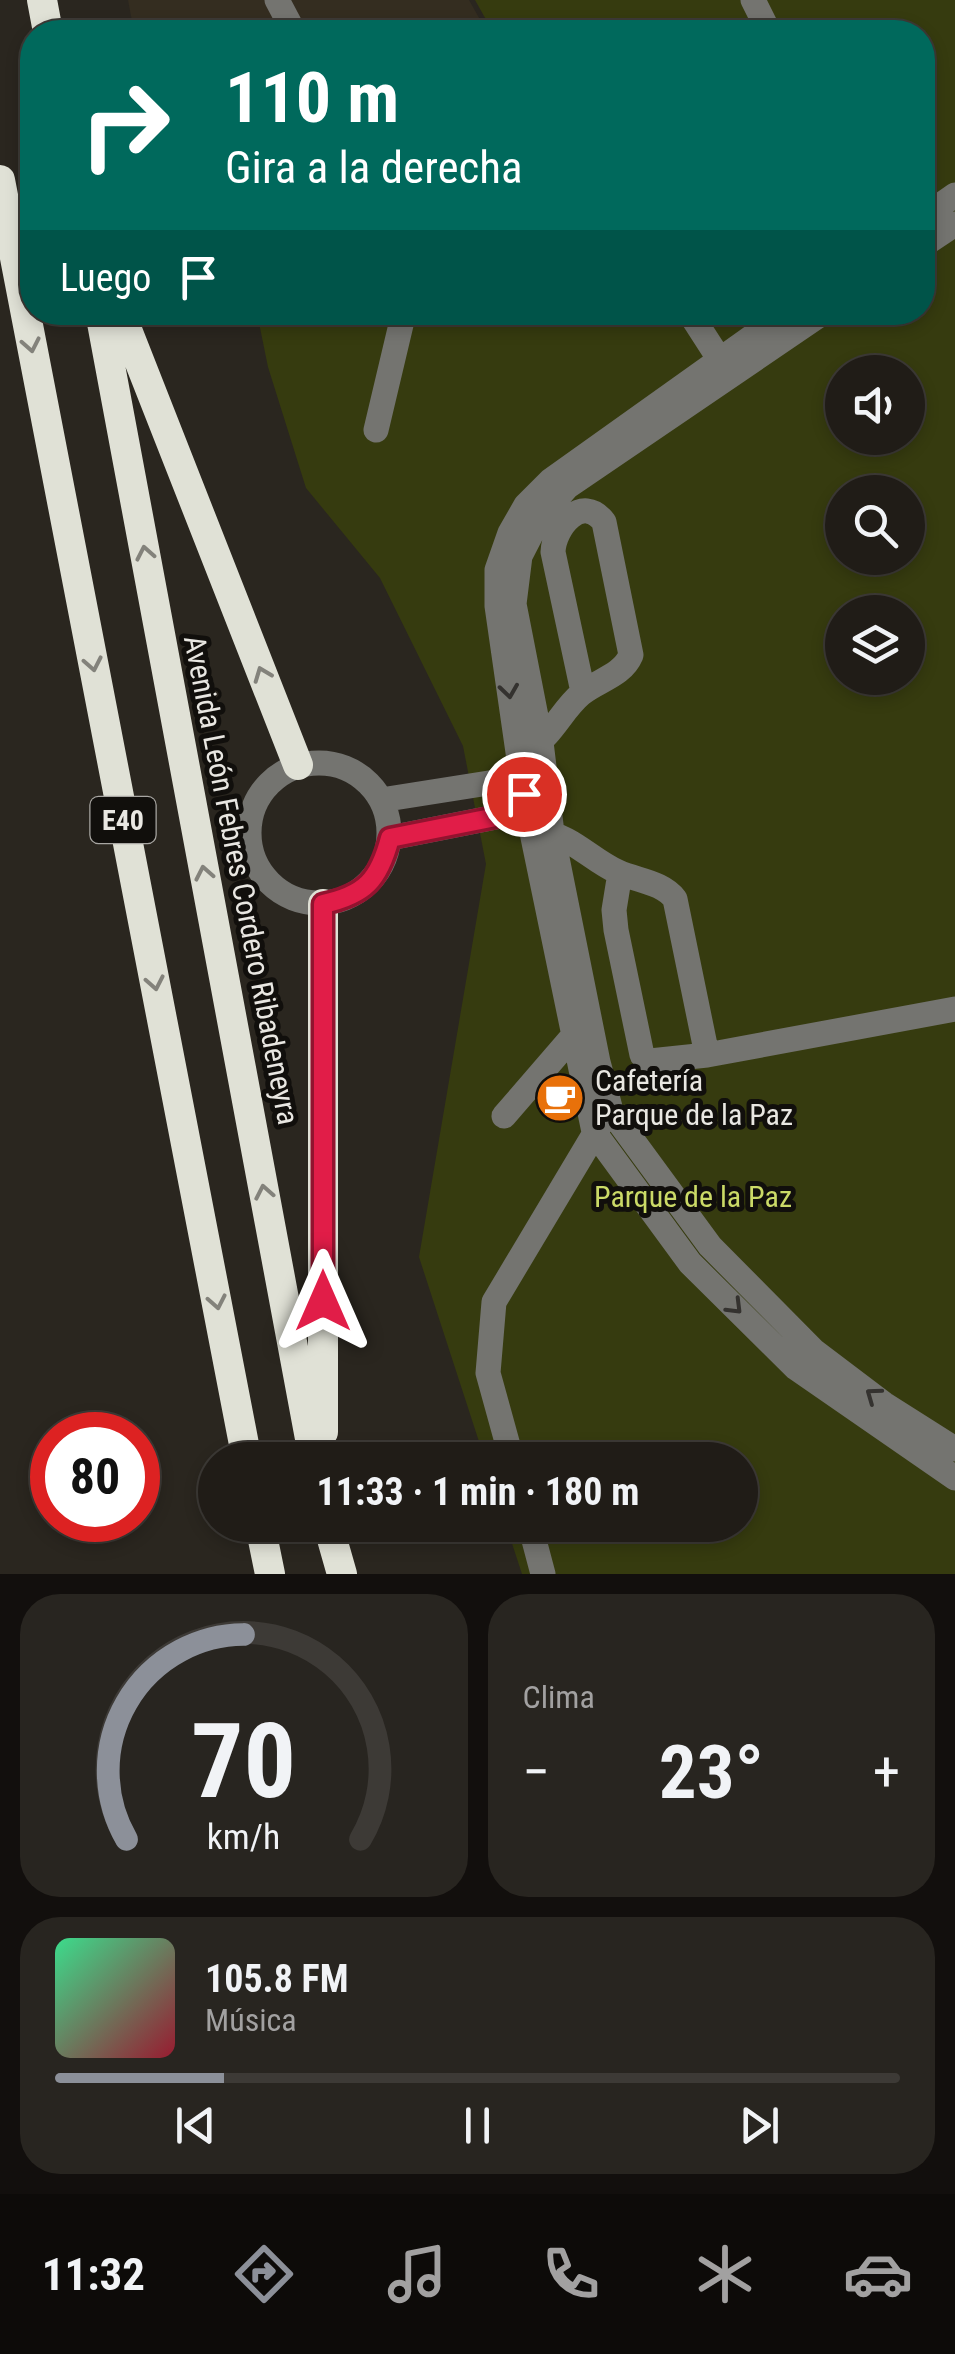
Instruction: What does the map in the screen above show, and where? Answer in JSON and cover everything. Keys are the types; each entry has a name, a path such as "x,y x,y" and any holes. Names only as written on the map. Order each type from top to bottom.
{"highway":[{"name":"E40","path":"0,180 11,300 244,1442"},
{"name":"Avenida León Febres Cordero Ribadeneyra","path":"102,325 311,1442"},
{"path":"125,325 298,765"},
{"path":"322,1442 323,904"},
{"path":"263,1542 270,1574"},
{"path":"333,1542 342,1574"}],"lane":[{"path":"376,430 401,325"},
{"path":"697,325 724,368"},
{"path":"724,368 772,325"},
{"path":"801,325 724,368 550,481 526,505 510,533 497,570 497,606 529,748 583,1033 594,1132 700,1255 805,1360 939,1448 955,1478"},
{"path":"390,838 506,815 519,796 529,748 583,692 624,667 632,648 604,522 599,515 586,510 564,521 553,538 583,692"},
{"path":"322,762 346,767 366,780 382,800 389,818 390,838 384,863 369,884 348,898 323,904 294,900 270,884 254,860 248,831 255,803 272,779 298,765 322,762"},
{"path":"382,800 495,782 519,796 542,832 620,873 668,890 679,907 707,1055"},
{"path":"620,873 614,910 642,1055 650,1062 955,1009"},
{"path":"583,1033 611,1111 700,1255"},
{"path":"504,1116 583,1033"},
{"path":"507,1442 488,1373 494,1302 594,1132 611,1111"},
{"path":"535,1542 543,1574"}],"shaded area":[{"path":"128,0 469,0 480,20 132,20"}],"green space":[{"name":"Parque de la Paz","path":"475,0 955,0 955,1574 522,1574 512,1542 758,1542 758,1442 479,1442 419,1257 486,864 463,746 380,578 306,488 268,367 259,325 935,325 935,20 486,20"}],"place":[{"name":"Cafetería Parque de la Paz","path":"560,1098"}],"route":[{"path":"323,1301 323,904 348,898 369,884 384,863 390,838 506,815 514,806 514,796 524,794"}]}
